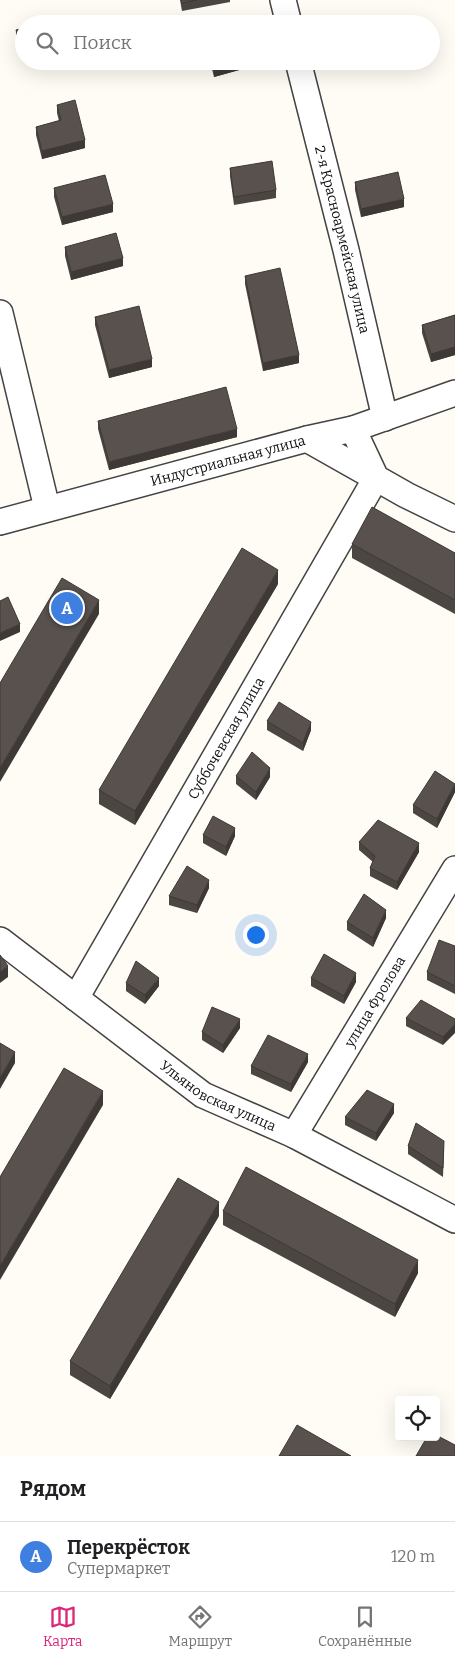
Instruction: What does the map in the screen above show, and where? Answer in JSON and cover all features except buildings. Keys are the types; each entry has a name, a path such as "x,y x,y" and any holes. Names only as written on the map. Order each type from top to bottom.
{"street":[{"path":"283,0 287,15"},
{"name":"2-я Красноармейская улица","path":"300,70 346,250 385,418"},
{"path":"0,313 47,508"},
{"name":"Индустриальная улица","path":"0,522 307,439 352,429 455,393"},
{"path":"352,429 376,478"},
{"path":"307,439 406,496 455,520"},
{"name":"Суббочевская улица","path":"76,998 376,478"},
{"name":"улица Фролова","path":"294,1134 455,869"},
{"name":"Ульяновская улица","path":"0,940 203,1095 294,1134 455,1220"}],"place":[{"name":"Перекрёсток","path":"67,608"}]}
